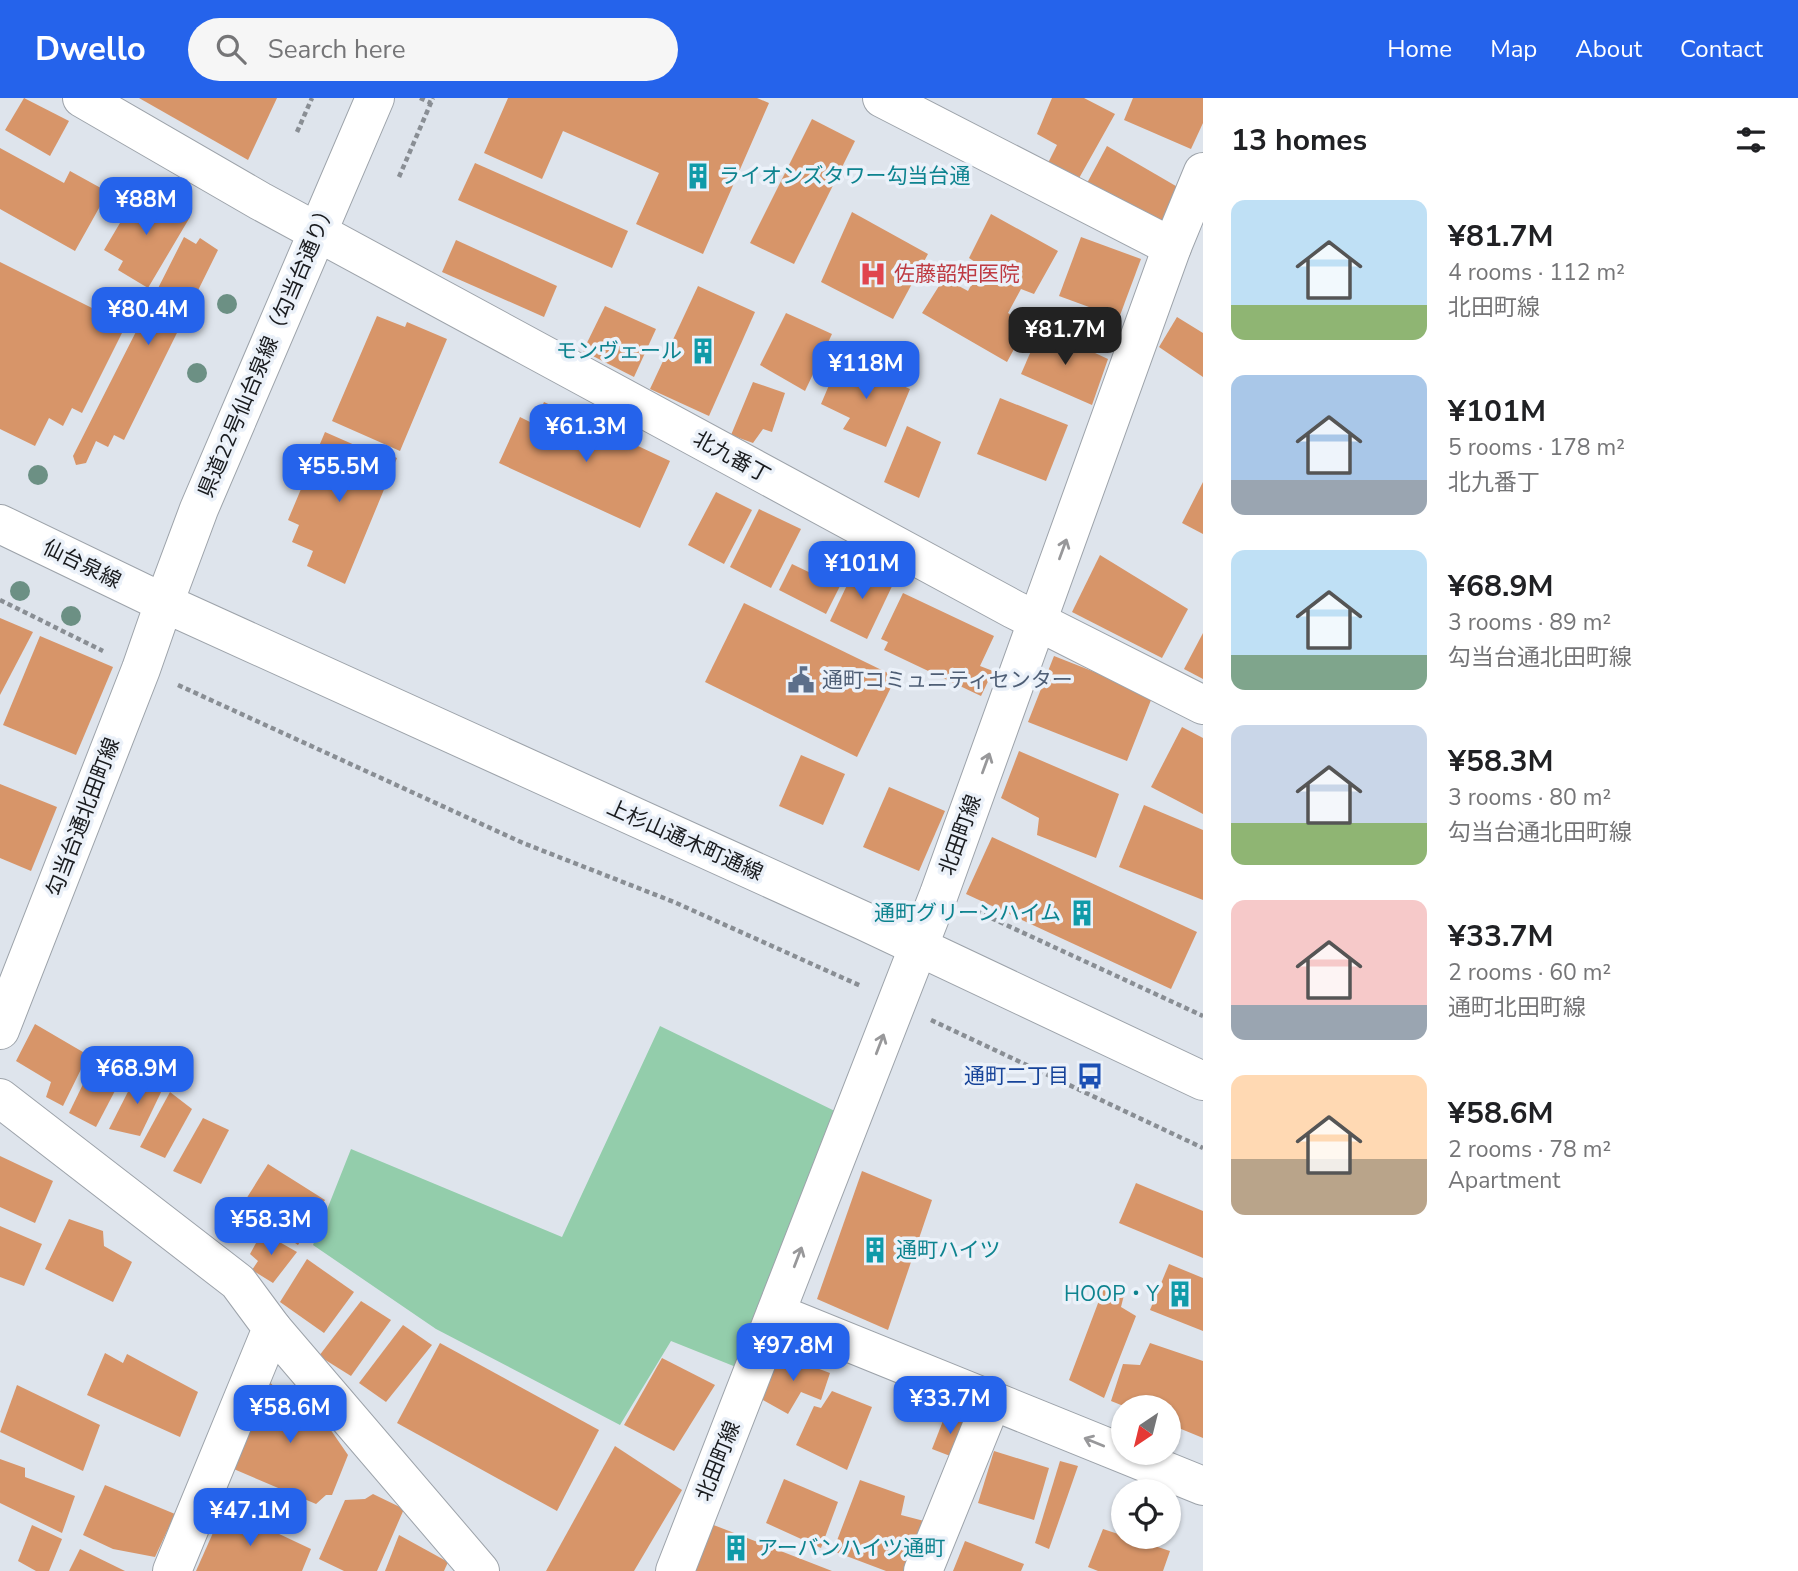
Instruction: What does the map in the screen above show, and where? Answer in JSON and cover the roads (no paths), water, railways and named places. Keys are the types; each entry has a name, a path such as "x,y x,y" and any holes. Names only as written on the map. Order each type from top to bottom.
{"street":[{"name":"北九番丁","path":"82,98 317,232 1037,622 1203,705"},
{"name":"県道22号仙台泉線（勾当台通り）","path":"164,603 199,509 375,98"},
{"path":"882,98 1172,247"},
{"name":"北田町線","path":"675,1571 917,947 1172,247 1203,172"},
{"name":"仙台泉線","path":"0,524 164,603"},
{"name":"上杉山通木町通線","path":"164,603 917,947 1203,1081"},
{"name":"勾当台通北田町線","path":"0,1030 164,603"},
{"path":"0,1098 238,1282 272,1328 480,1571"},
{"path":"776,1313 1203,1486"},
{"path":"172,1571 272,1328"},
{"path":"923,1571 992,1401"}],"place":[{"name":"ライオンズタワー勾当台通","path":"698,176"},
{"name":"佐藤韶矩医院","path":"873,274"},
{"name":"モンヴェール","path":"703,351"},
{"name":"通町コミュニティセンター","path":"801,680"},
{"name":"通町グリーンハイム","path":"1082,913"},
{"name":"通町二丁目","path":"1090,1076"},
{"name":"通町ハイツ","path":"875,1250"},
{"name":"HOOP・Y","path":"1180,1294"},
{"name":"アーバンハイツ通町","path":"736,1548"}]}
